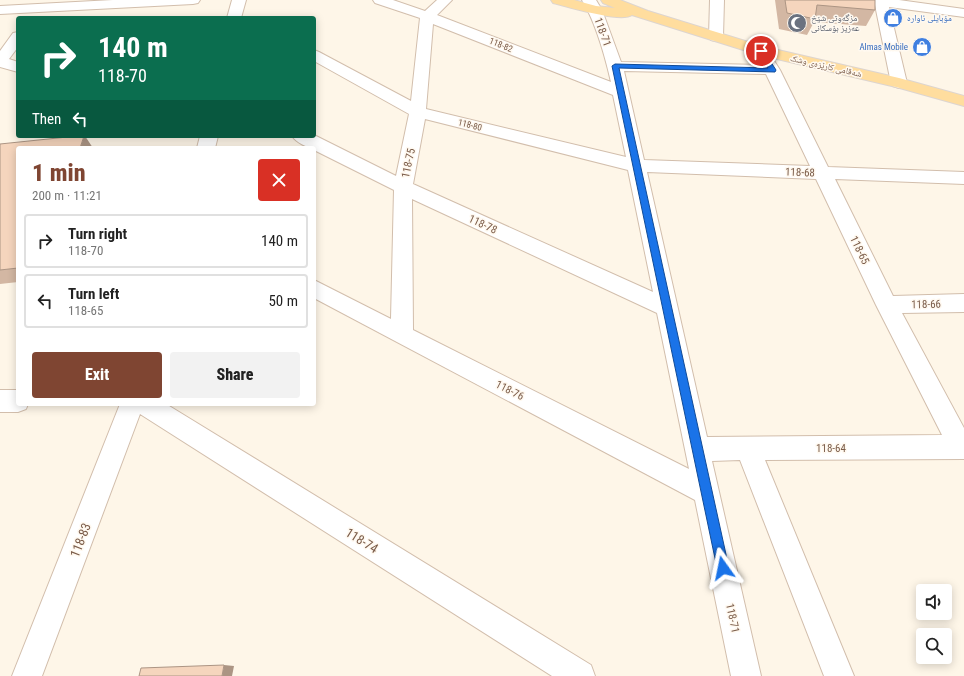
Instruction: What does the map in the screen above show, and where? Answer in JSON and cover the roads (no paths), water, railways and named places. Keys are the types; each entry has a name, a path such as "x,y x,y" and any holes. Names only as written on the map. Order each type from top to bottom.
{"main road":[{"name":"شەقامی کارێزەی وشک","path":"558,0 597,3 643,14 761,51 899,83 964,101"}],"street":[{"path":"0,10 34,13 193,0"},
{"name":"118-82","path":"380,0 428,16 621,92"},
{"path":"428,16 445,0"},
{"path":"716,37 717,0"},
{"path":"899,83 882,1 964,12"},
{"name":"118-71","path":"597,3 621,92 746,676"},
{"name":"118-75","path":"402,335 403,187 418,112 428,16"},
{"path":"16,39 1,60 6,64 16,66"},
{"name":"118-65","path":"761,51 772,70 887,305 963,447"},
{"name":"118-80","path":"316,56 418,112 637,166"},
{"path":"615,66 772,70"},
{"name":"118-78","path":"305,138 403,187 667,308"},
{"name":"118-68","path":"637,166 964,178"},
{"name":"118-76","path":"316,289 707,492"},
{"name":"118-66","path":"887,305 964,303"},
{"path":"0,402 16,401"},
{"name":"118-83","path":"27,676 131,406"},
{"name":"118-74","path":"148,406 580,676"},
{"name":"118-64","path":"697,449 963,447"},
{"path":"748,449 838,676"}],"place":[{"name":"مۆبایلی ئاوارە","path":"893,18"},
{"name":"مزگەوتی شێخ عەزیز بۆسکانی","path":"797,23"},
{"name":"Almas Mobile","path":"922,47"}]}
